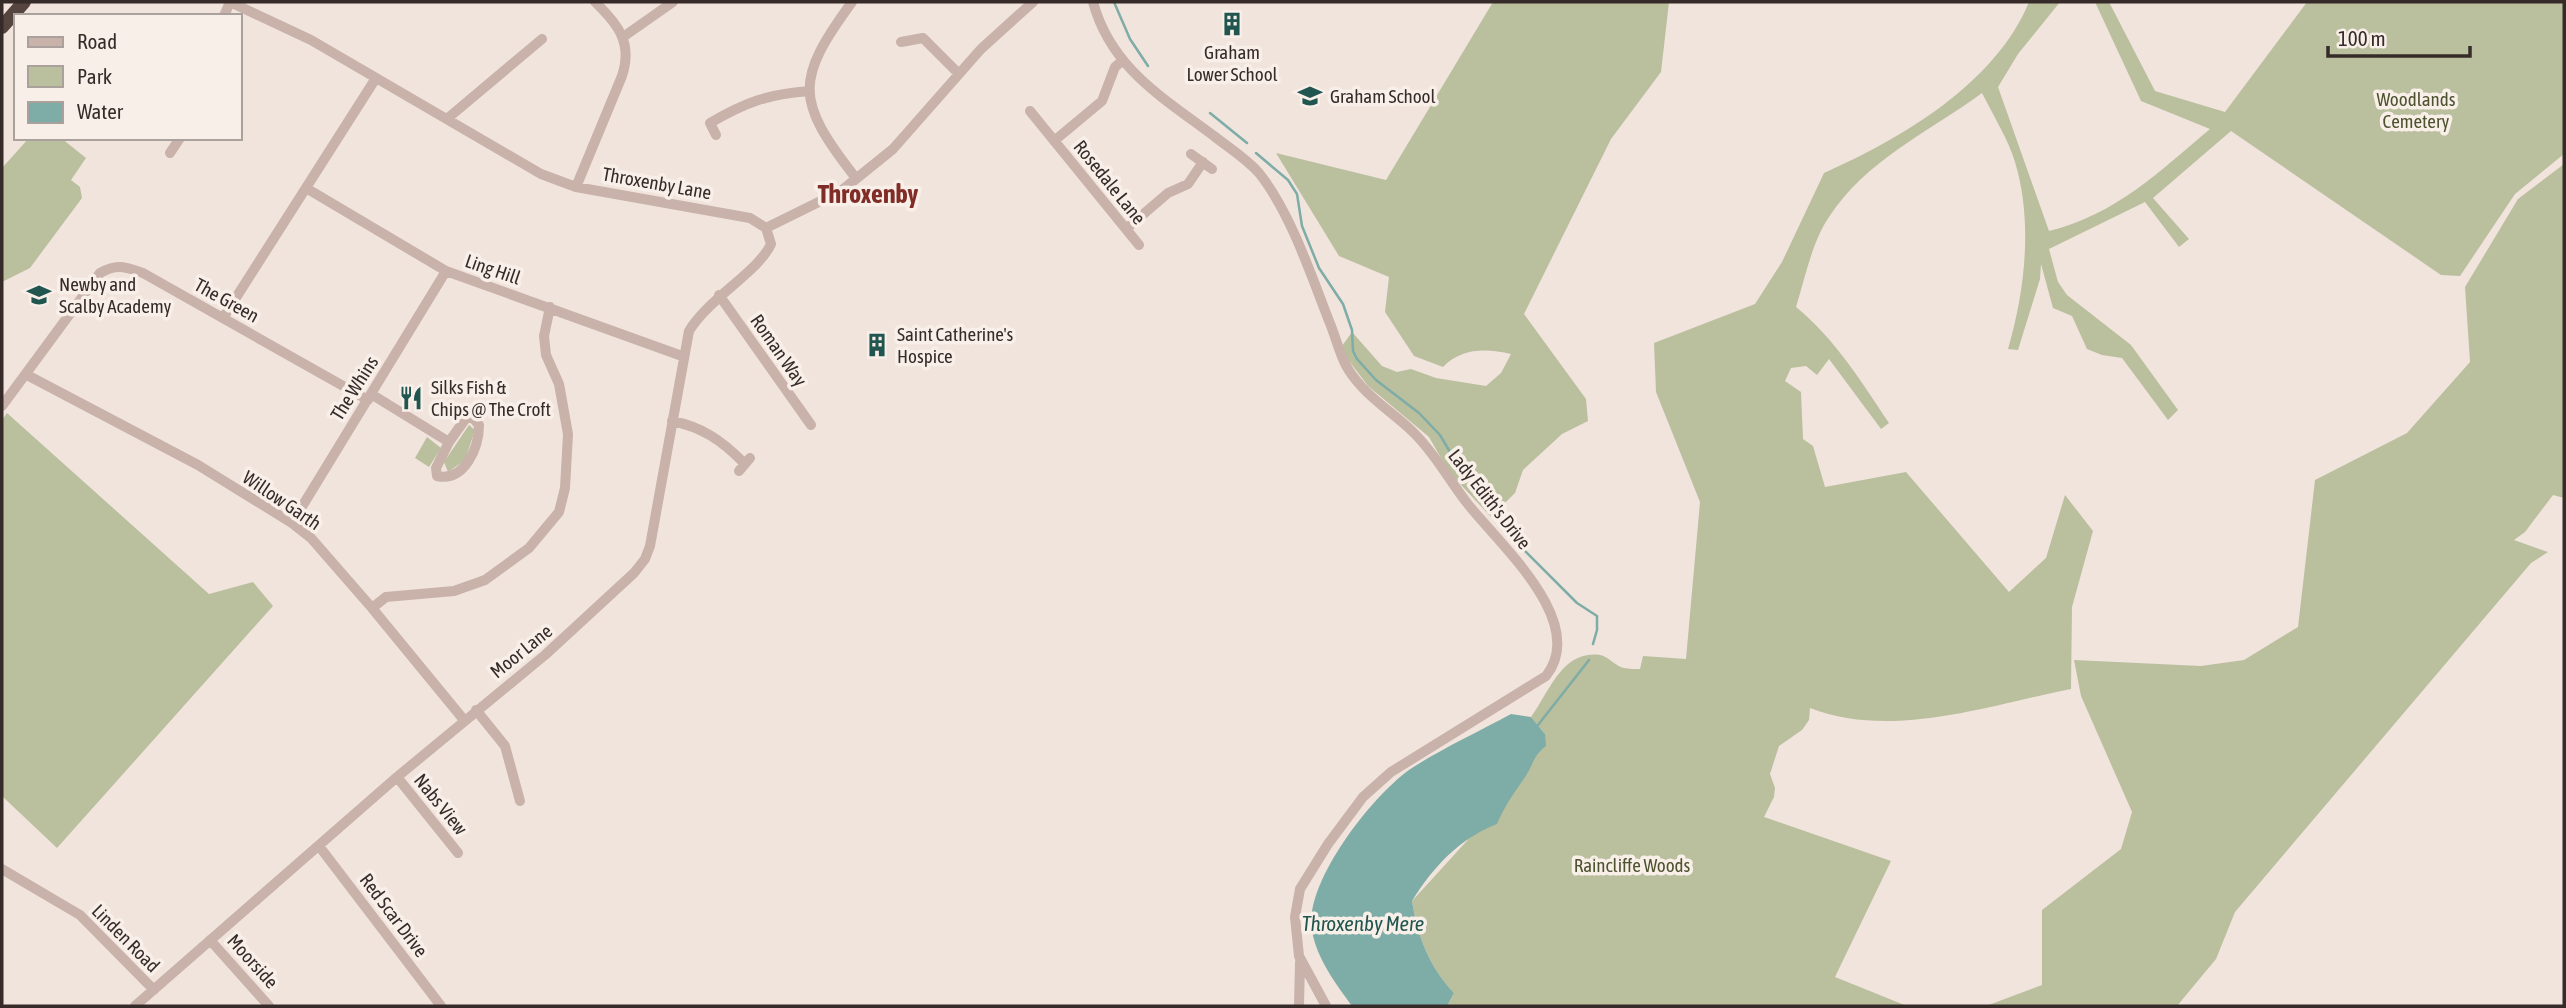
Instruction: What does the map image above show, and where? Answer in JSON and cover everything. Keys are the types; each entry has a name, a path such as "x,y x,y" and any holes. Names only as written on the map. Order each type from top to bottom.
{"highway":[{"path":"2,27 24,2"}],"street":[{"name":"Throxenby Lane","path":"230,2 312,40 541,174 576,187 750,218 766,228"},
{"path":"576,187 625,66 623,37 613,19 595,2"},
{"path":"623,37 673,2"},
{"path":"852,2 811,64 810,91 812,110 820,127 855,177"},
{"path":"766,228 824,200 893,149 958,73 1033,2"},
{"name":"Lady Edith's Drive","path":"1094,2 1107,41 1122,61 1257,171 1283,212 1331,326 1342,362 1363,388 1414,432 1433,455 1467,503 1535,584 1556,626 1558,653 1546,677 1391,772 1349,813 1300,889 1294,928 1299,956 1326,1006"},
{"path":"901,42 923,38 958,73"},
{"path":"448,118 542,39"},
{"name":"Rosedale Lane","path":"1054,141 1102,101 1115,66 1122,61"},
{"path":"223,318 376,78"},
{"path":"716,135 710,123 758,97 810,91"},
{"name":"Rosedale Lane","path":"1030,111 1139,245"},
{"path":"170,153 179,140"},
{"path":"1126,229 1168,194 1188,184 1207,166 1191,154"},
{"name":"Ling Hill","path":"306,188 446,271 682,356"},
{"name":"Moor Lane","path":"135,1006 397,777 572,632 645,559 682,356 689,331 698,316 765,256 771,244 766,228"},
{"name":"The Green","path":"2,406 100,273 111,267 123,266 143,274 449,442"},
{"name":"The Whins","path":"292,523 446,271"},
{"name":"Roman Way","path":"719,296 812,426"},
{"path":"373,608 386,597 454,591 485,580 529,548 559,512 565,488 568,435 559,384 546,355 544,336 550,307"},
{"name":"Willow Garth","path":"27,374 198,465 292,523 311,538 373,608 464,720"},
{"path":"466,418 473,418 479,425 479,439 471,459 454,474 437,477 436,468 449,442 466,418"},
{"path":"671,421 696,426 725,443 744,463"},
{"path":"476,710 505,746 520,801"},
{"name":"Nabs View","path":"397,777 458,853"},
{"name":"Red Scar Drive","path":"319,846 441,1006"},
{"name":"Linden Road","path":"2,869 80,915 154,990"},
{"name":"Moorside","path":"210,940 269,1006"},
{"path":"1299,956 1299,1006"}],"green space":[{"path":"1493,2 1669,2 1661,72 1611,139 1524,314 1586,399 1588,421 1562,434 1523,470 1515,493 1491,517 1449,472 1429,437 1368,386 1346,357 1342,346 1352,332 1382,366 1397,372 1411,369 1436,378 1486,386 1501,373 1511,354 1474,351 1458,356 1443,367 1414,356 1385,312 1389,277 1339,256 1276,153 1386,180"},
{"path":"2029,2 2060,2 2018,54 1998,87 2049,231 2073,224 2115,203 2154,176 2210,129 2141,101 2095,2 2109,2 2155,91 2225,112 2307,2 2564,2 2564,154 2515,194 2460,276 2441,275 2231,131 2153,198 2189,239 2179,247 2145,202 2049,249 2058,282 2067,295 2131,345 2178,410 2168,420 2122,358 2087,349 2072,316 2053,308 2041,264 2040,279 2018,350 2008,349 2019,304 2025,256 2024,208 2012,153 1982,93 1899,148 1861,179 1829,217 1809,260 1796,307 1835,347 1889,423 1881,429 1829,359 1817,375 1806,366 1791,368 1785,381 1801,392 1803,439 1813,446 1825,487 1906,472 2009,592 2046,558 2065,495 2093,531 2072,607 2071,689 1974,710 1907,720 1874,721 1841,717 1810,708 1809,720 1802,730 1779,746 1770,774 1775,788 1774,797 1764,817 1891,861 1835,977 1907,1006 1447,1006 1454,993 1431,962 1412,901 1475,832 1497,823 1509,796 1527,773 1545,734 1531,717 1558,674 1576,659 1587,655 1600,655 1621,667 1632,669 1640,669 1643,656 1686,659 1700,502 1656,392 1654,343 1755,304 1782,262 1824,173 1914,125 1970,83 1994,58 2014,31"},
{"path":"27,140 64,140 86,158 71,180 80,187 82,198 30,268 2,282 2,168"},
{"path":"2564,164 2564,498 2553,495 2525,532 2514,540 2548,552 2531,563 2235,912 2216,959 2177,1006 1986,1006 2042,985 2042,910 2121,849 2132,812 2081,696 2074,660 2201,666 2244,660 2298,627 2315,480 2407,433 2470,362 2465,287 2518,199"},
{"path":"7,413 209,594 253,582 273,606 57,848 2,796 2,420"},
{"path":"469,425 475,430 465,460 448,472 444,462"},
{"path":"427,437 441,448 429,467 415,458"}],"water":[{"name":"Throxenby Mere","path":"1511,714 1531,717 1545,734 1546,746 1537,756 1497,824 1471,837 1448,855 1412,901 1431,962 1454,993 1447,1006 1352,1006 1323,961 1312,931 1312,911 1318,889 1330,865 1361,818 1396,780 1436,754"}],"waterway":[{"path":"1114,2 1130,39 1148,66"},
{"path":"1210,113 1247,143"},
{"path":"1256,153 1288,180 1297,194 1302,226 1319,268 1343,304 1352,330 1353,351 1357,359 1376,380 1419,413 1440,435 1466,479 1481,498 1494,505 1499,522 1577,603 1597,616 1593,644"},
{"path":"1538,725 1589,660"}],"place":[{"name":"Graham Lower School","path":"1232,24"},
{"name":"Graham School","path":"1310,96"},
{"name":"Newby and Scalby Academy","path":"39,295"},
{"name":"Saint Catherine's Hospice","path":"877,345"},
{"name":"Silks Fish & Chips @ The Croft","path":"411,398"}],"district":[{"name":"Throxenby","path":"868,194"}],"park label":[{"name":"Woodlands Cemetery","path":"2416,110"},
{"name":"Raincliffe Woods","path":"1632,865"}]}
